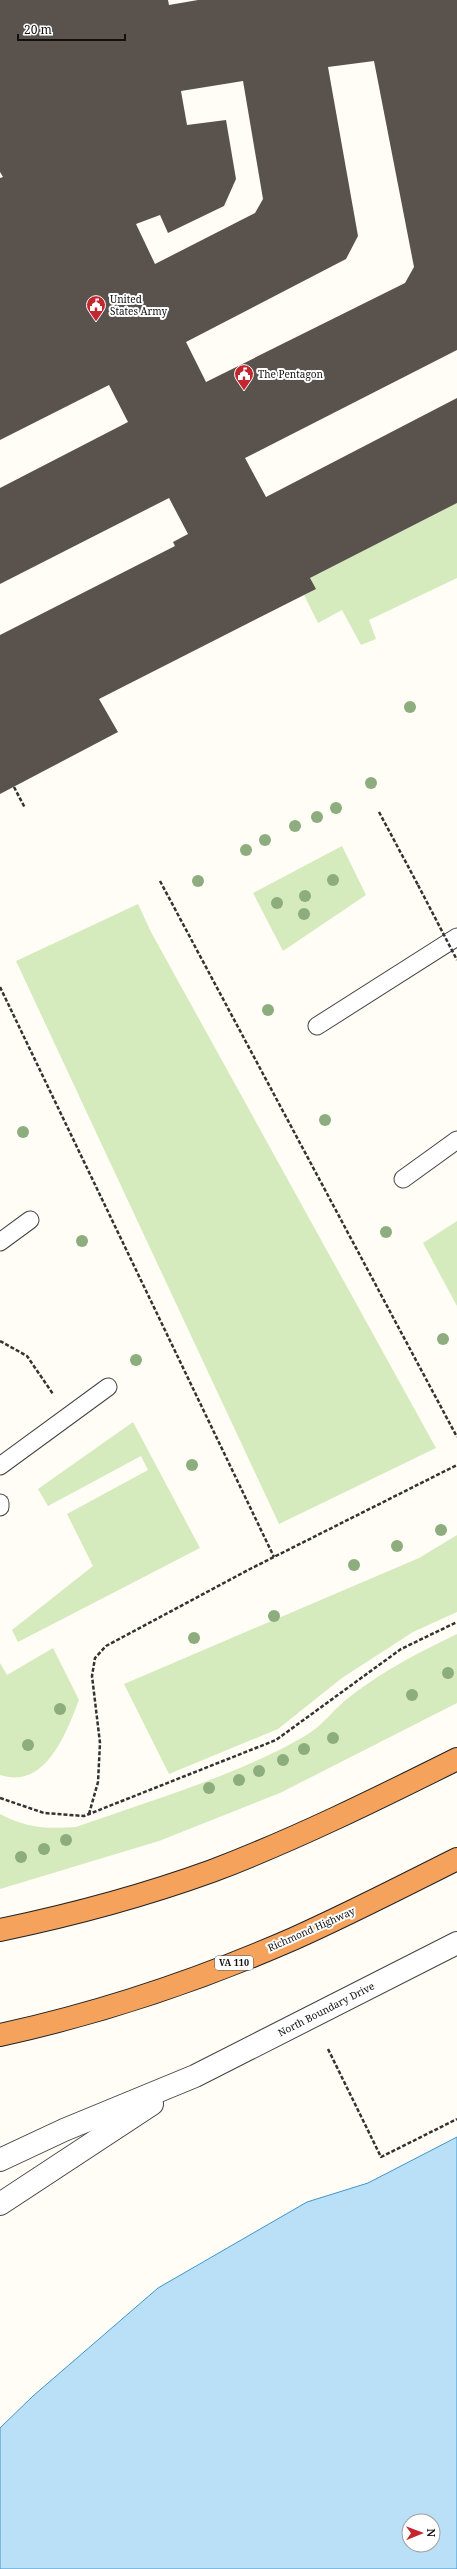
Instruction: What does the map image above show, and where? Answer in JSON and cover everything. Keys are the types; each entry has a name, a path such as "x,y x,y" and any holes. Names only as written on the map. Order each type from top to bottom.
{"highway":[{"path":"0,1930 103,1906 213,1871 277,1844 457,1759"},
{"name":"Richmond Highway","path":"0,2035 61,2022 131,2000 240,1961 344,1915 457,1859"}],"street":[{"name":"North Boundary Drive","path":"0,2160 64,2130 195,2076 457,1943"},
{"name":"North Boundary Drive","path":"0,2204 195,2076"}],"lane":[{"path":"317,1026 457,937"},
{"path":"403,1180 457,1140"},
{"path":"0,1242 30,1220"},
{"path":"0,1466 108,1387"}],"path":[{"path":"14,787 26,808"},
{"path":"379,812 457,960"},
{"path":"160,880 457,1437"},
{"path":"0,987 274,1557"},
{"path":"0,1341 27,1356 52,1392"},
{"path":"89,1814 98,1782 100,1743 92,1676 95,1658 106,1646 274,1557 457,1465"},
{"path":"0,1798 44,1813 84,1816 276,1740 401,1649 457,1622"},
{"path":"328,2049 381,2157 457,2119"}],"green space":[{"path":"457,503 457,578 369,620 376,639 361,645 342,610 318,623 304,595 315,589 310,578"},
{"path":"342,846 366,895 283,951 253,893"},
{"path":"138,904 151,932 436,1448 279,1524 16,961"},
{"path":"457,1221 457,1306 423,1243"},
{"path":"133,1422 200,1548 18,1642 12,1630 93,1566 67,1514 148,1470 141,1456 48,1506 38,1489"},
{"path":"457,1535 457,1612 413,1632 342,1678 278,1729 169,1774 124,1684 419,1558"},
{"path":"457,1634 457,1703 280,1793 159,1841 0,1889 0,1814 28,1825 55,1828 76,1827 222,1775 279,1750 312,1732 346,1700 378,1677 416,1654"},
{"path":"53,1648 79,1700 68,1728 52,1756 42,1767 30,1774 16,1777 0,1775 0,1663 7,1675"}],"water":[{"path":"457,2137 457,2569 0,2569 0,2428 33,2396 158,2288 307,2202 368,2183"}],"building":[{"name":"The Pentagon","path":"0,0 168,0 169,5 198,0 457,0 457,350 245,458 266,497 457,398 457,503 310,578 316,589 99,699 118,732 0,794 0,635 175,546 173,542 188,534 169,498 0,584 0,488 128,422 109,385 0,440 0,178 3,177 0,172","holes":["374,61 414,267 405,283 206,382 186,342 346,259 358,236 328,67","243,81 263,199 255,213 155,264 136,224 160,215 168,233 224,206 236,179 226,120 187,125 181,91"]}],"place":[{"name":"United States Army","path":"96,322"},
{"name":"The Pentagon","path":"244,391"}]}
